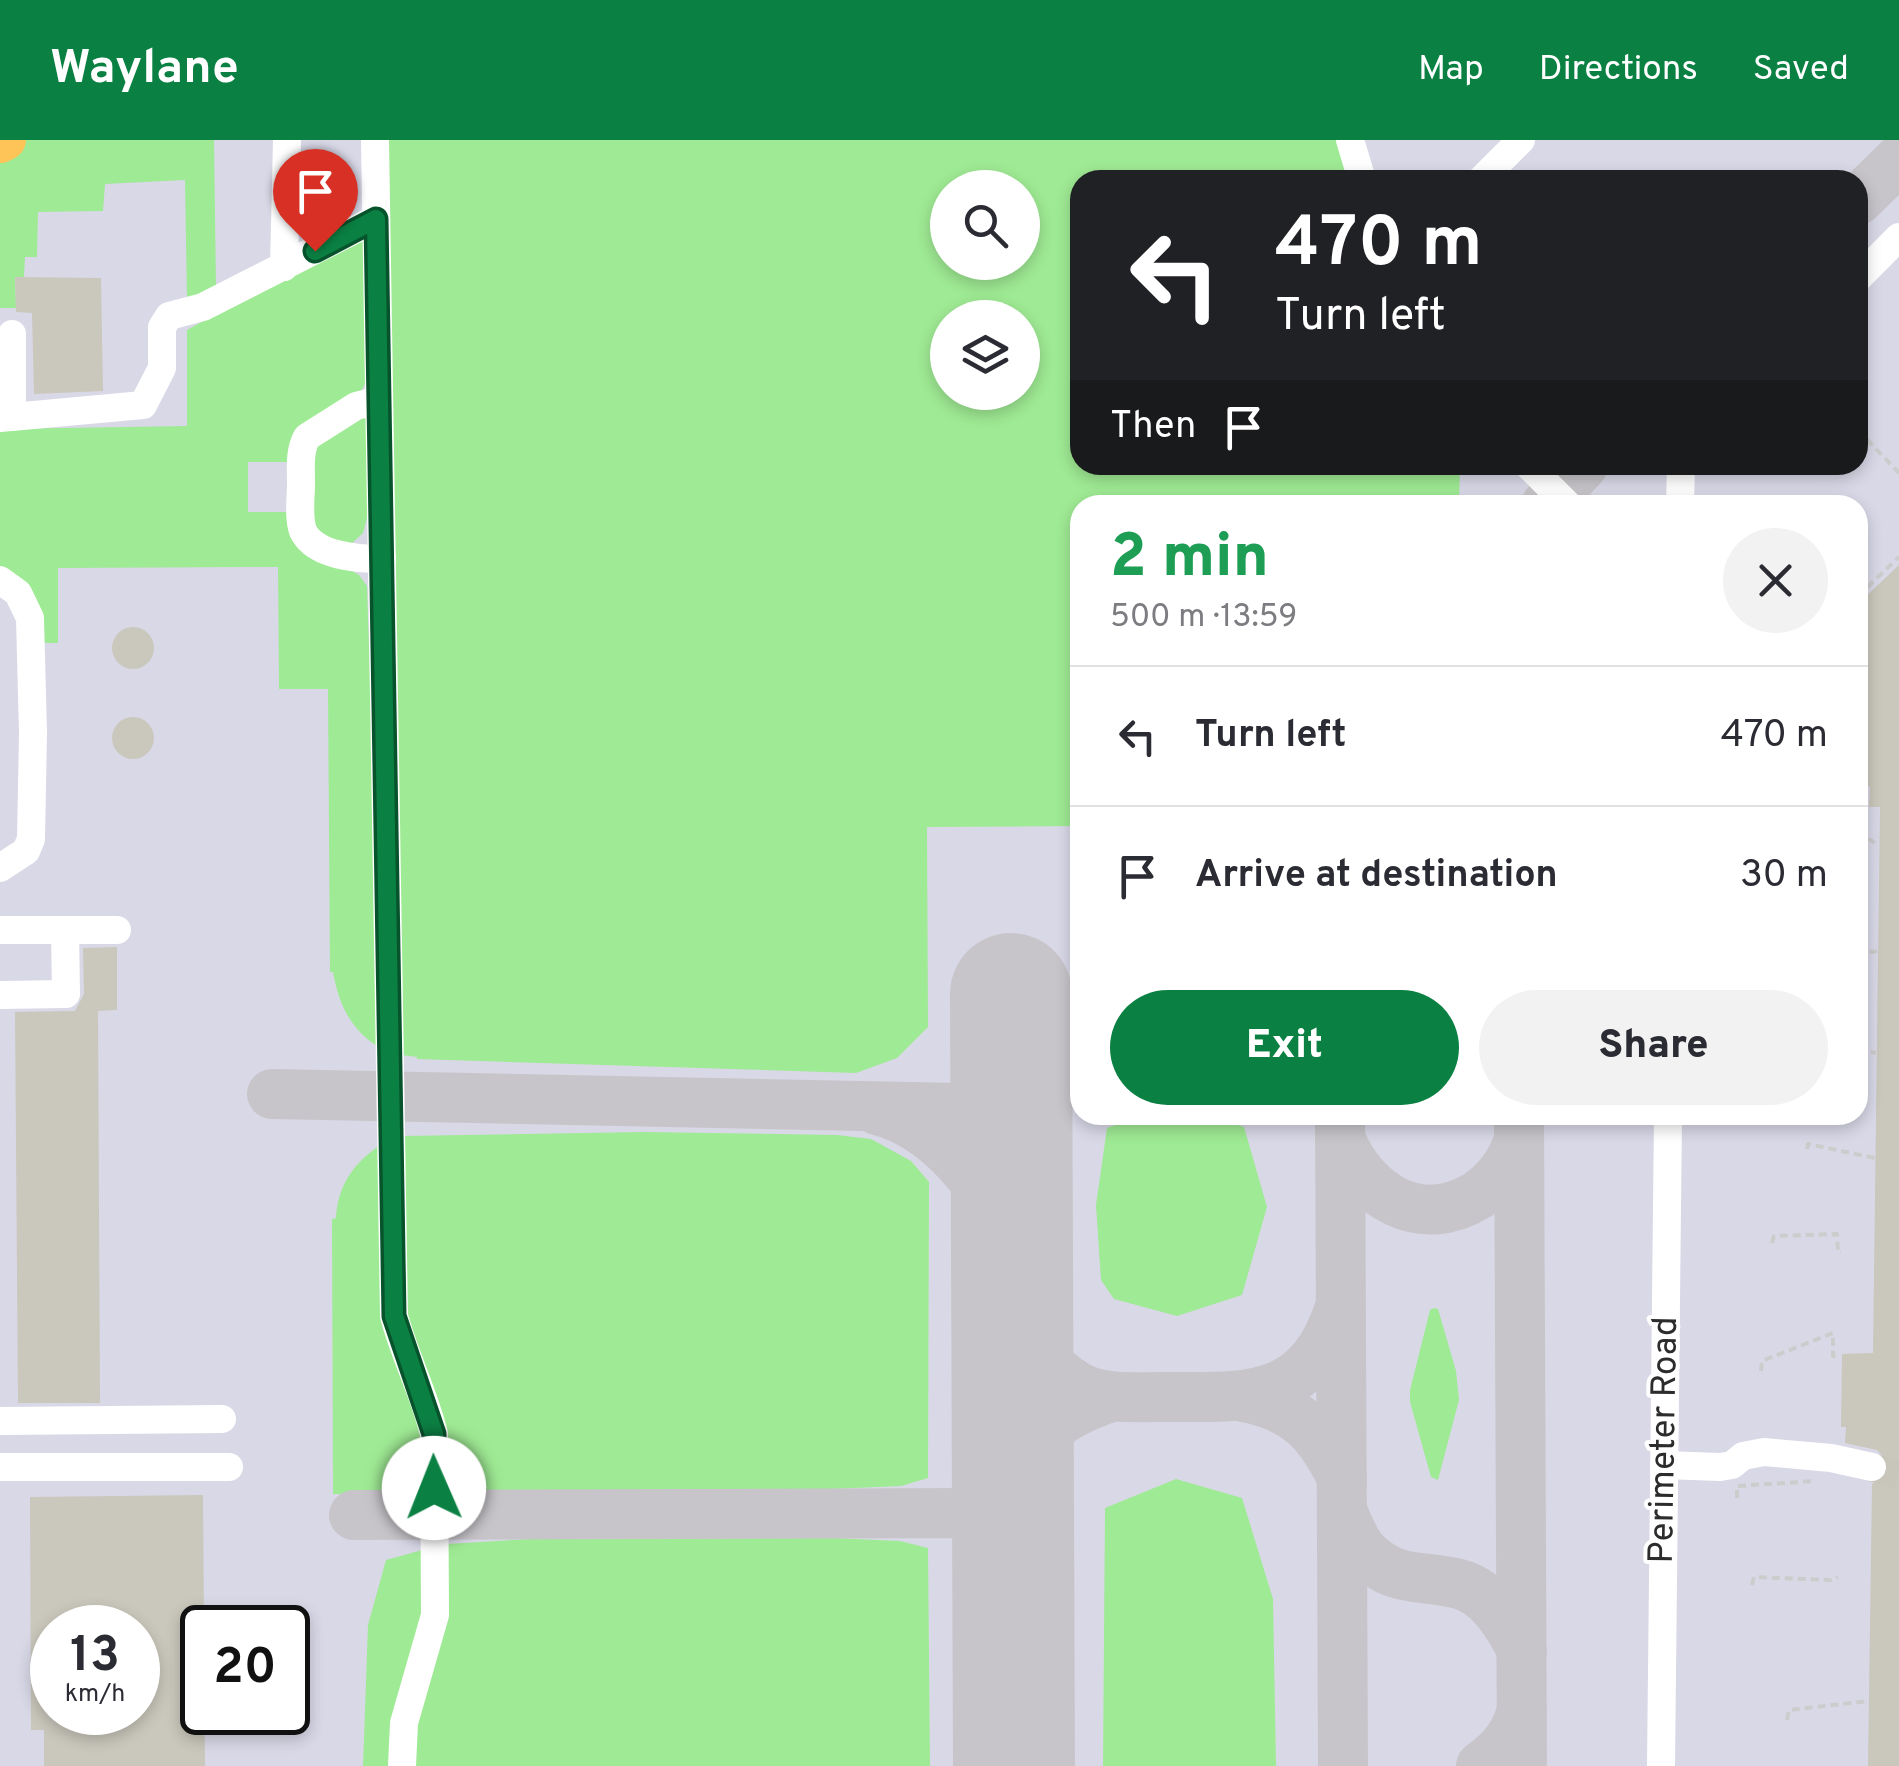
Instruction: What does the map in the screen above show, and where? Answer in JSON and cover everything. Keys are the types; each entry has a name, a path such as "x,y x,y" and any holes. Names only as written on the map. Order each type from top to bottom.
{"lane":[{"path":"284,266 287,140"},
{"path":"375,140 394,1316 434,1434 435,1615 404,1723 402,1766"},
{"path":"1350,140 1359,170"},
{"path":"1491,170 1521,140"},
{"path":"12,334 6,418 143,405 162,368 162,327 170,316 203,307 376,219"},
{"path":"1868,268 1899,238"},
{"path":"379,400 356,406 307,437 301,458 301,518 302,528 317,544 344,556 382,559"},
{"path":"1538,475 1558,495"},
{"path":"0,580 18,593 30,618 33,733 30,838 26,850 0,868"},
{"path":"0,930 117,930"},
{"path":"0,994 66,994 66,930"},
{"name":"Perimeter Road","path":"1661,1766 1668,1125"},
{"path":"0,1421 222,1419"},
{"path":"1664,1465 1732,1466 1744,1456 1764,1452 1831,1458 1872,1467"},
{"path":"0,1468 229,1468"}],"path":[{"path":"1868,440 1899,473"},
{"path":"1868,586 1899,557"},
{"path":"1868,839 1872,842 1879,837"},
{"path":"1868,950 1878,951"},
{"path":"1868,1052 1876,1053"},
{"path":"1807,1149 1808,1144 1875,1158"},
{"path":"1772,1243 1774,1236 1838,1234 1841,1252"},
{"path":"1761,1370 1762,1361 1833,1334 1837,1356"},
{"path":"1737,1498 1737,1486 1832,1480"},
{"path":"1752,1585 1754,1577 1838,1578"},
{"path":"1787,1720 1789,1710 1869,1701"}],"shaded area":[{"path":"63,140 1899,140 1899,1766 0,1766 0,173"}],"green space":[{"path":"0,140 214,140 216,286 187,301 185,180 105,184 103,211 38,212 37,257 25,257 24,277 15,277 16,308 0,308"},
{"path":"385,140 1338,140 1346,170 1070,170 1070,475 1460,475 1459,495 1070,495 1070,826 927,827 928,1027 897,1058 856,1073 417,1059 401,1055"},
{"path":"365,240 368,378 359,395 294,462 248,462 248,512 295,512 315,550 359,575 367,586 382,1049 348,1017 330,972 328,689 279,689 278,567 58,568 58,643 41,643 34,597 0,566 0,429 187,426 187,330 338,248"},
{"path":"362,414 366,420 371,519 367,518 363,533 351,544 315,534 306,453"},
{"path":"1244,1127 1267,1207 1242,1295 1177,1316 1114,1299 1101,1280 1096,1205 1107,1128"},
{"path":"644,1132 871,1139 911,1161 929,1182 928,1478 901,1486 763,1492 445,1493 406,1320 404,1136"},
{"path":"383,1143 420,1419 425,1494 333,1494 332,1219 336,1218 340,1194 350,1174"},
{"path":"1438,1309 1456,1371 1459,1400 1438,1480 1431,1477 1410,1402 1430,1310"},
{"path":"1176,1479 1242,1498 1273,1599 1276,1766 1103,1766 1105,1508"},
{"path":"748,1534 900,1541 928,1548 930,1766 414,1766 414,1742 446,1544 596,1535"},
{"path":"426,1549 425,1616 394,1766 363,1766 368,1625 386,1560"}],"building":[{"path":"15,277 101,278 103,391 34,394 32,313 16,312"},
{"path":"1899,565 1899,1766 1868,1766 1872,1484 1885,1478 1889,1463 1877,1450 1845,1443 1846,1427 1841,1427 1842,1354 1873,1353 1880,807 1869,807 1868,594"},
{"path":"133,627 148,633 154,648 148,663 133,669 118,663 112,648 118,633"},
{"path":"133,717 148,723 154,738 148,753 133,759 118,753 112,738 118,723"},
{"path":"117,947 117,1010 98,1011 100,1403 18,1403 15,1012 75,1011 84,994 83,948"},
{"path":"203,1495 204,1605 180,1605 180,1735 205,1735 205,1766 44,1766 44,1735 160,1735 160,1605 30,1605 30,1497"}],"taxiway":[{"path":"1868,190 1899,160"},
{"path":"1555,495 1574,475"},
{"path":"1011,1024 1070,1024"},
{"path":"1011,1142 1037,1090 1070,1058"},
{"path":"272,1094 1011,1109"},
{"path":"877,1110 922,1130 961,1164 991,1207 1012,1252"},
{"path":"1340,1125 1343,1766"},
{"path":"1519,1125 1522,1766"},
{"path":"1340,1138 1350,1159 1379,1191 1396,1202 1435,1209 1456,1205 1485,1190 1508,1164 1519,1139"},
{"path":"1012,1303 1038,1350 1055,1370 1097,1394 1128,1397 1220,1397 1271,1389 1292,1379 1311,1362 1327,1339 1340,1307"},
{"path":"1013,1494 1028,1457 1047,1431 1074,1412 1111,1397"},
{"path":"1243,1397 1277,1407 1303,1423 1324,1446 1342,1478"},
{"path":"1342,1510 1357,1542 1375,1562 1397,1574 1459,1584 1480,1594 1505,1620 1522,1651"},
{"path":"354,1515 963,1513 978,1517 997,1530 1013,1585"},
{"path":"1481,1766 1507,1742 1522,1710"}],"runway":[{"path":"1011,994 1014,1766"}],"tunnel":[{"path":"1872,1467 1899,1477"}],"route":[{"path":"315,251 376,219 394,1316 434,1434 434,1488"}]}
